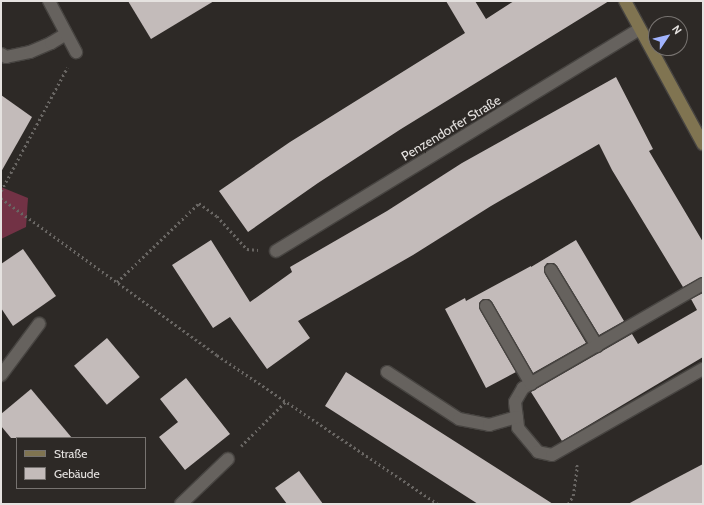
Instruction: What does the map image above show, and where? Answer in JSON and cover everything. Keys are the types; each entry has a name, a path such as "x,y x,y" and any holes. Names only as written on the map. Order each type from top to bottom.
{"main road":[{"path":"625,1 703,144"}],"street":[{"path":"49,1 76,52"},
{"name":"Penzendorfer Straße","path":"276,251 640,29"},
{"path":"1,54 6,57 30,52 51,43 66,34"},
{"path":"551,270 596,346"},
{"path":"703,284 523,388 515,402 518,428 538,452 552,455 703,369"},
{"path":"486,306 531,384"},
{"path":"1,374 39,324"},
{"path":"387,372 459,419 488,425 517,417"},
{"path":"181,504 228,459"}],"path":[{"path":"1,191 76,52"},
{"path":"1,198 217,355 438,504"},
{"path":"116,282 199,203 217,216 247,249 276,251"},
{"path":"228,459 286,401"},
{"path":"567,446 577,467 573,496 568,504"}],"shaded area":[{"path":"1,187 28,198 26,227 1,239"}],"building":[{"path":"128,1 214,1 151,39"},
{"path":"446,1 475,1 486,19 514,1 609,1 401,129 318,183 248,232 219,191 290,142 465,33"},
{"path":"616,77 653,149 649,151 703,242 703,277 683,287 612,170 599,144 491,206 413,255 298,321 310,338 267,369 230,317 213,328 172,265 211,240 250,302 292,272 290,267 387,211 462,163"},
{"path":"1,95 32,117 1,172"},
{"path":"576,240 624,321 599,335 557,266 554,263 547,263 544,267 545,274 586,343 533,373 492,302 489,299 483,299 479,303 480,310 516,372 486,388 445,309 465,298 466,301 531,267"},
{"path":"23,249 56,296 13,326 1,308 1,264"},
{"path":"703,293 703,357 562,441 531,392 632,334 638,344 697,310 691,299"},
{"path":"107,338 140,377 107,405 74,366"},
{"path":"346,372 553,504 478,504 325,406"},
{"path":"186,378 230,434 185,470 159,437 178,422 160,399"},
{"path":"31,389 71,437 11,438 1,426 1,414"},
{"path":"703,464 703,504 628,504 663,485"},
{"path":"299,471 323,504 287,504 275,488"}]}
